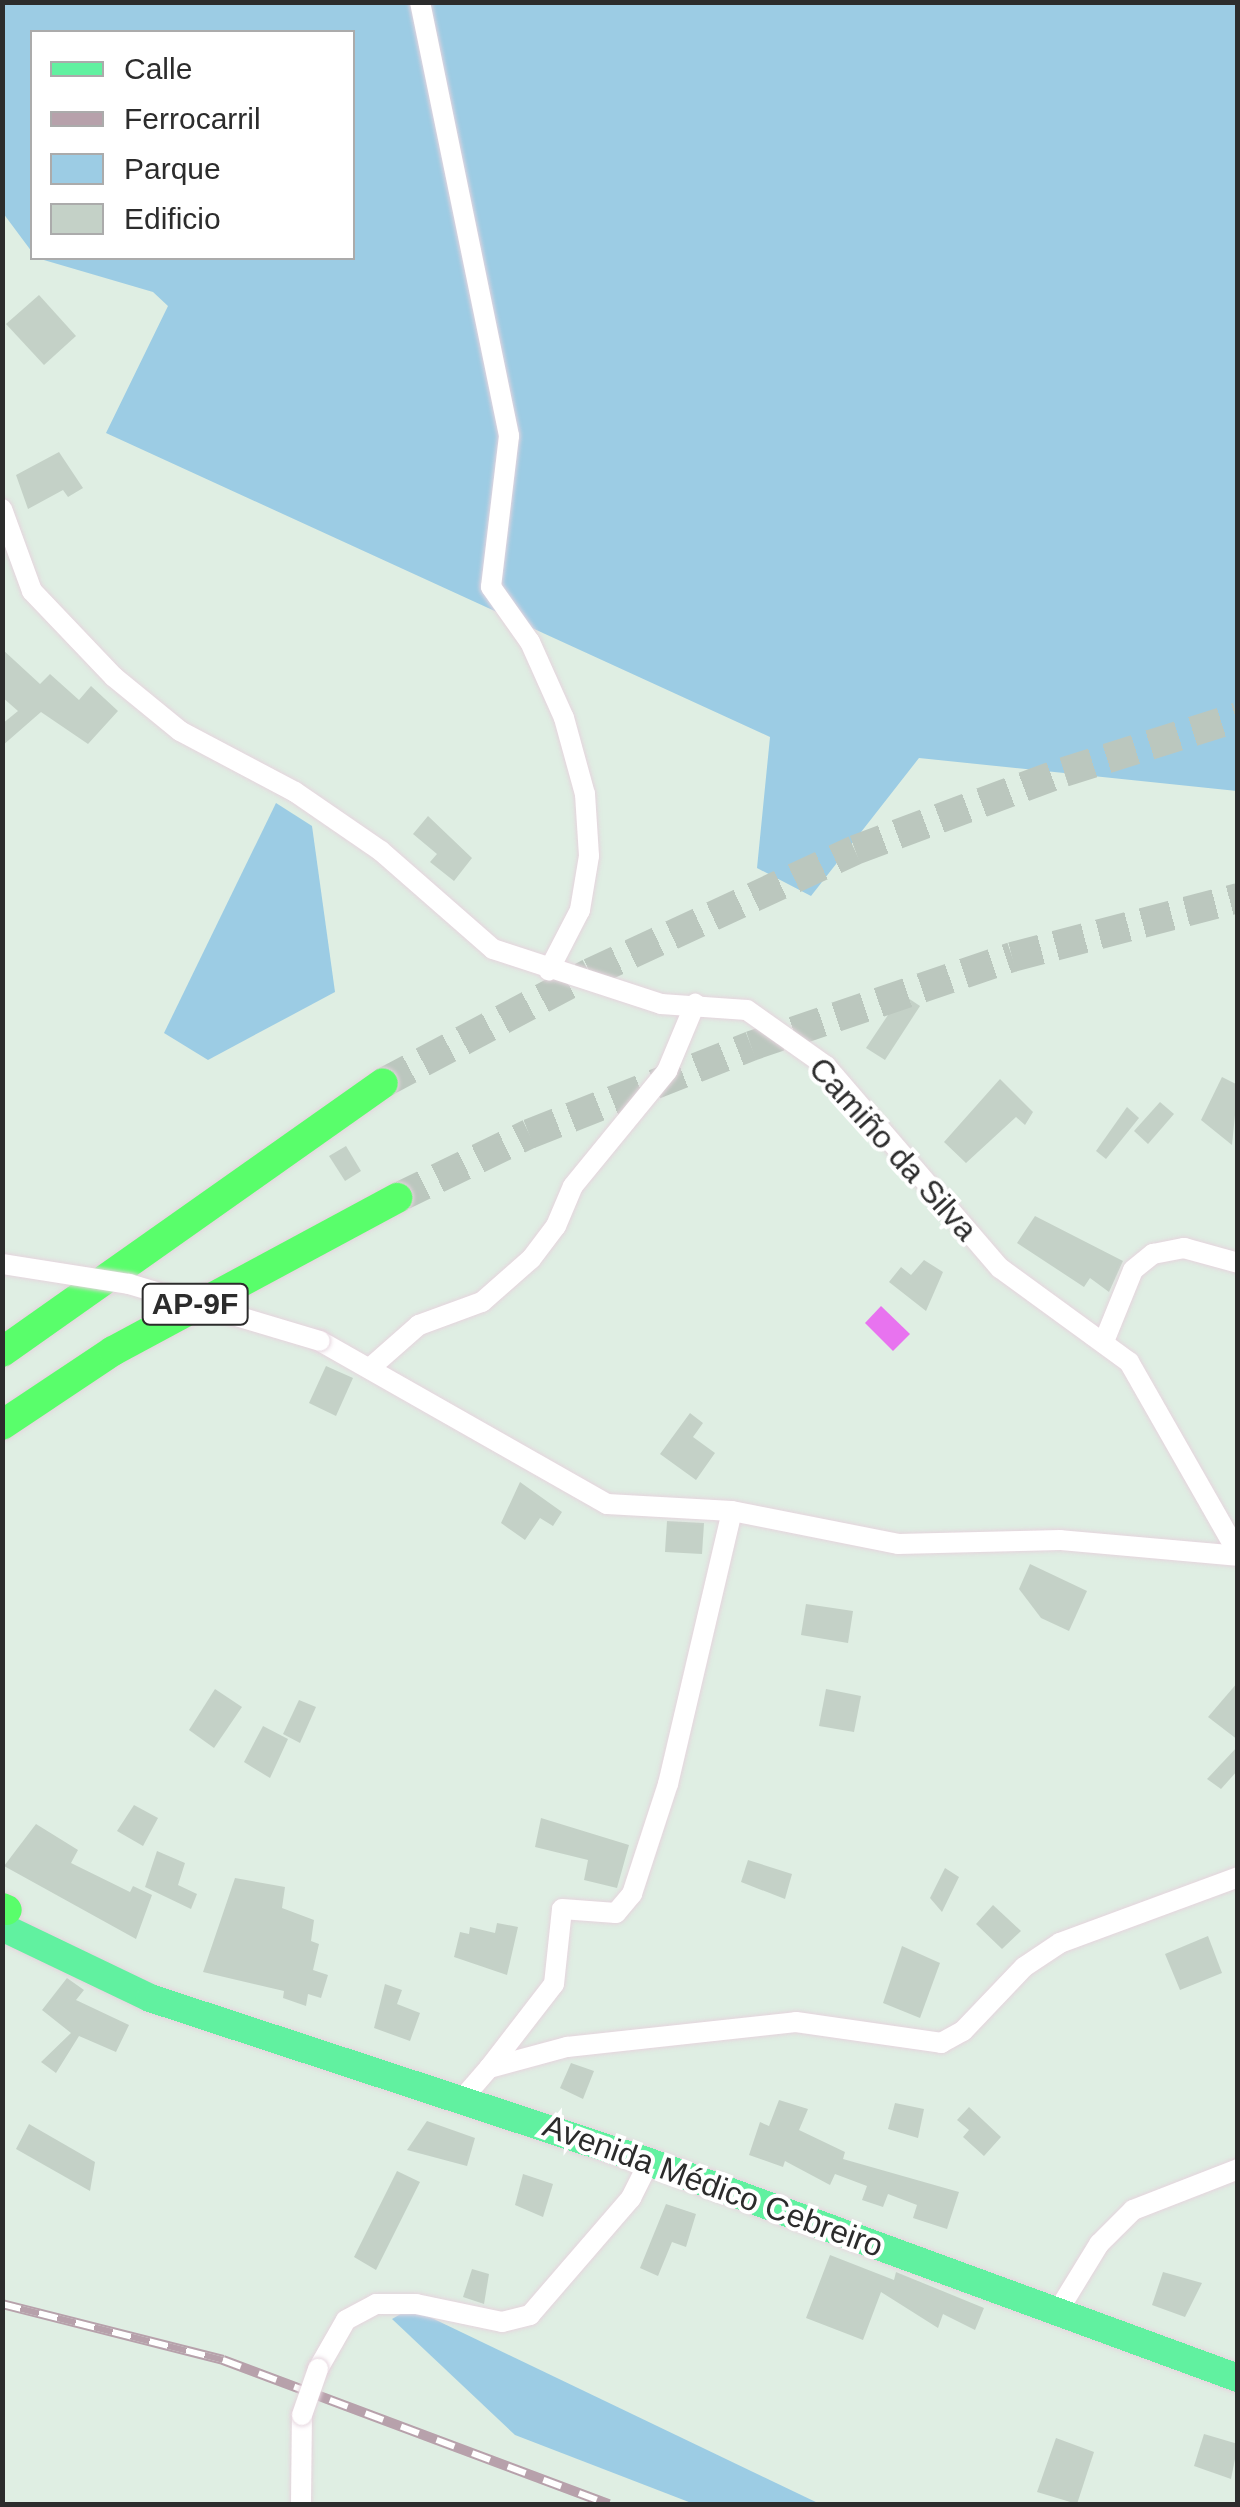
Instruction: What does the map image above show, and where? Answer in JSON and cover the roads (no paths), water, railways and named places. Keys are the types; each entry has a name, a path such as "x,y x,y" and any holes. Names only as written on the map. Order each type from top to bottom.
{"highway":[{"name":"AP-9F","path":"2,1350 384,1084"},
{"name":"AP-9F","path":"2,1426 113,1351 398,1198"},
{"path":"2,1436 113,1351"}],"main road":[{"name":"Avenida Médico Cebreiro","path":"4,1913 184,2007 649,2162 1238,2378"}],"street":[{"path":"420,2 510,436 491,587 530,642 564,718 585,794 590,856 580,910 549,970"},
{"name":"Camiño da Silva","path":"2,509 32,591 114,677 180,731 295,792 382,851 494,949 661,1004 747,1010 826,1066 1000,1268 1105,1338 1156,1400 1216,1524 1238,1554"},
{"path":"370,1368 419,1325 482,1302 531,1260 556,1226 573,1186 667,1072 695,1004"},
{"path":"1105,1338 1134,1270 1154,1254 1184,1248 1238,1263"},
{"path":"2,1264 129,1284 320,1341 607,1504 732,1511 898,1544 1060,1540 1238,1554"},
{"path":"464,2098 554,1984 555,1936 562,1909 616,1913 632,1894 668,1784 732,1511"},
{"path":"489,2068 567,2047 796,2022 941,2043 962,2030 1024,1967 1060,1943 1238,1877"},
{"path":"301,2504 302,2414 318,2369 346,2320 376,2304 416,2304 502,2322 530,2315 631,2198 649,2162"},
{"path":"1058,2311 1099,2244 1133,2210 1238,2169"}],"tunnel":[{"path":"383,1083 590,973 855,850 1064,772 1238,717"},
{"path":"397,1198 529,1134 751,1046 1012,957 1238,898"}],"railway":[{"path":"2,2304 223,2360 609,2504"}]}
